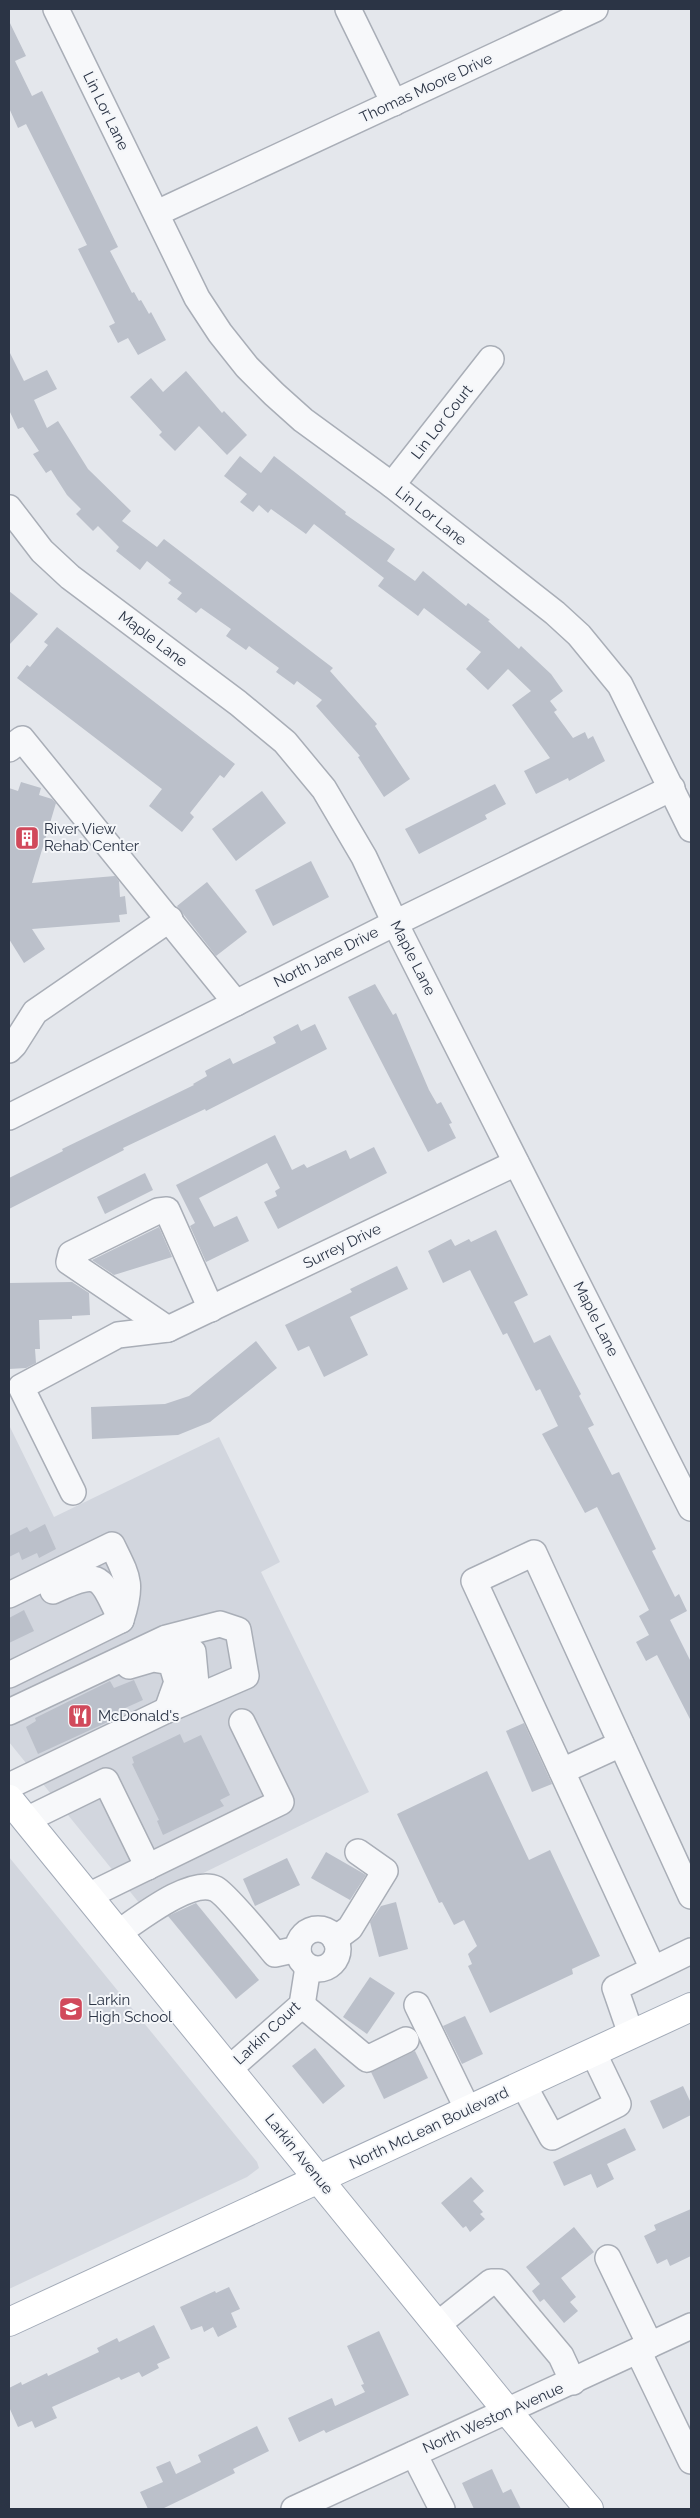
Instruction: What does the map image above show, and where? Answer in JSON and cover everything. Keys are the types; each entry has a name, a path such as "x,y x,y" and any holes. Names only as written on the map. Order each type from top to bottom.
{"main road":[{"name":"Larkin Avenue","path":"9,1799 508,2412 590,2509"},
{"name":"North McLean Boulevard","path":"9,2322 691,2007"}],"street":[{"name":"Lin Lor Lane","path":"56,9 197,298 220,333 247,367 303,420 392,485 555,613 579,635 620,685 691,829"},
{"path":"348,9 394,103"},
{"name":"Thomas Moore Drive","path":"157,213 595,9"},
{"name":"Lin Lor Court","path":"392,485 491,360"},
{"name":"Maple Lane","path":"9,508 42,551 70,577 238,703 285,742 324,789 364,857 394,923 691,1508"},
{"path":"9,749 22,739 170,918 236,1003"},
{"name":"North Jane Drive","path":"10,1114 394,923 672,788"},
{"path":"9,1050 14,1046 35,1012 170,918"},
{"name":"Surrey Drive","path":"15,1383 118,1335 168,1329 516,1163"},
{"path":"168,1329 69,1262 71,1254 158,1211 167,1210 211,1309"},
{"path":"15,1383 73,1492"},
{"path":"9,1595 112,1545 129,1580 128,1600 121,1620 9,1675"},
{"path":"653,1969 474,1580 534,1553 691,1896"},
{"path":"9,1612 78,1579 92,1578 103,1584 121,1620"},
{"path":"9,1786 170,1704 246,1676 238,1630 220,1624 166,1638 14,1709"},
{"path":"14,1709 38,1707 104,1673 136,1664 176,1644 193,1652 196,1684 170,1704"},
{"path":"88,1896 281,1802 242,1722"},
{"path":"562,1772 621,1744"},
{"path":"26,1820 106,1781 148,1867"},
{"path":"118,1932 187,1889 202,1886 218,1890 275,1954 303,1958 322,1969 333,1962 338,1949 335,1939 350,1928 385,1871 358,1852"},
{"path":"631,2034 614,1988 691,1951"},
{"name":"Larkin Court","path":"230,2069 302,2005 303,1958"},
{"path":"302,2005 367,2059 406,2040"},
{"path":"417,2005 468,2110"},
{"path":"523,2084 552,2137 618,2104 594,2052"},
{"path":"608,2258 691,2461"},
{"path":"437,2325 491,2282 499,2282 561,2356 573,2382"},
{"name":"North Weston Avenue","path":"294,2509 691,2326"},
{"path":"414,2454 442,2509"}],"shaded area":[{"path":"9,1425 54,1517 219,1437 280,1562 261,1572 369,1792 140,1904 9,1742"},
{"name":"Larkin High School","path":"9,1857 257,2162 259,2168 247,2177 9,2289"}],"building":[{"path":"9,21 26,56 15,61 32,96 42,91 118,247 110,251 132,293 134,292 139,301 141,300 149,314 151,312 166,340 138,355 128,338 118,343 109,326 115,323 78,249 87,245 26,124 18,128 9,108"},
{"path":"9,351 24,381 47,370 57,389 34,400 47,428 58,421 88,469 131,511 122,521 157,547 164,539 333,668 330,671 377,724 375,726 410,779 384,797 358,757 360,756 316,706 322,700 297,681 294,685 276,672 279,668 249,646 246,650 226,636 231,629 201,608 196,613 177,599 182,593 168,583 171,580 147,561 140,570 116,551 119,547 98,526 93,531 76,514 81,509 67,495 51,470 46,473 33,454 39,451 23,427 18,429 9,410"},
{"path":"186,371 222,413 224,411 247,435 227,455 199,426 175,451 159,435 162,432 130,397 151,378 163,392"},
{"path":"240,456 261,473 274,456 346,512 345,514 395,549 387,561 415,581 423,571 466,606 468,603 490,620 488,621 519,649 521,646 551,674 563,691 550,701 557,710 554,712 573,738 585,732 588,739 593,736 605,761 569,781 568,778 536,794 524,771 550,758 512,705 531,691 508,669 488,690 466,669 481,652 424,608 418,616 378,586 384,578 314,524 306,534 271,509 268,513 259,505 253,512 240,502 247,494 224,476"},
{"path":"9,591 38,614 9,645"},
{"path":"57,627 235,764 224,778 220,775 190,813 194,817 182,832 149,806 162,789 17,678 27,665 30,667 48,645 44,642"},
{"name":"River View Rehab Center","path":"21,782 41,788 39,795 52,799 56,803 32,883 115,876 119,881 120,897 125,896 127,914 119,915 120,922 32,929 45,949 24,963 9,939 9,788 18,791"},
{"path":"495,784 506,804 485,815 487,819 419,854 405,829"},
{"path":"262,791 286,823 236,861 212,829"},
{"path":"311,861 329,897 273,926 255,890"},
{"path":"207,882 247,932 216,956 177,906"},
{"path":"375,984 393,1015 396,1013 429,1090 437,1104 441,1102 452,1123 449,1124 456,1138 428,1152 348,997"},
{"path":"298,1024 301,1031 315,1024 327,1049 206,1111 205,1109 123,1148 124,1150 9,1209 9,1178 63,1151 62,1149 194,1085 207,1076 205,1071 230,1058 233,1064 276,1043 273,1037"},
{"path":"275,1135 292,1170 304,1164 307,1168 346,1150 350,1159 374,1147 387,1173 278,1229 264,1202 277,1196 275,1191 280,1188 267,1163 199,1198 214,1227 237,1216 249,1241 206,1262 190,1226 195,1223 176,1185"},
{"path":"145,1173 153,1190 105,1214 97,1197"},
{"path":"159,1227 172,1257 114,1275 92,1260"},
{"path":"496,1230 528,1295 514,1302 534,1343 550,1335 581,1394 579,1396 594,1425 588,1428 612,1475 619,1472 656,1549 652,1551 675,1597 679,1594 687,1611 670,1620 691,1662 691,1721 657,1655 646,1661 636,1642 649,1635 639,1616 649,1610 597,1507 585,1513 542,1434 558,1426 540,1389 536,1391 507,1333 503,1335 470,1270 443,1283 428,1251 451,1239 455,1246 469,1239 471,1242"},
{"path":"397,1266 408,1289 350,1317 368,1355 324,1377 309,1346 298,1351 285,1325 352,1292 350,1289"},
{"path":"72,1282 89,1293 90,1315 72,1316 72,1319 39,1320 40,1349 35,1349 36,1363 26,1368 9,1369 9,1283"},
{"path":"256,1341 277,1368 210,1422 178,1435 92,1439 91,1407 165,1404 189,1396"},
{"path":"45,1524 56,1549 39,1558 37,1553 22,1560 19,1552 9,1557 9,1536 27,1527 30,1532"},
{"path":"24,1610 34,1631 9,1643 9,1618"},
{"name":"McDonald's","path":"134,1680 143,1700 123,1709 125,1714 38,1754 26,1727 36,1721 35,1718 110,1681 114,1688"},
{"path":"524,1723 552,1784 532,1792 506,1731"},
{"path":"180,1734 184,1743 201,1735 230,1795 220,1800 224,1806 163,1835 157,1821 159,1820 132,1764 134,1763 132,1757"},
{"path":"487,1771 529,1860 550,1850 600,1956 572,1969 573,1974 490,2013 468,1966 472,1964 468,1954 477,1946 464,1920 454,1925 442,1902 439,1903 397,1814"},
{"path":"326,1852 366,1875 350,1900 311,1878"},
{"path":"287,1858 300,1885 255,1906 243,1879"},
{"path":"396,1902 408,1949 379,1957 370,1922 381,1906"},
{"path":"196,1903 259,1980 236,1999 168,1916"},
{"path":"370,1977 395,1993 367,2034 343,2017"},
{"path":"465,2016 483,2054 462,2064 443,2026"},
{"path":"315,2048 345,2086 323,2104 292,2066"},
{"path":"415,2051 428,2078 384,2099 371,2072"},
{"path":"683,2086 691,2103 691,2115 663,2129 650,2101"},
{"path":"625,2128 636,2150 607,2164 614,2179 597,2188 591,2174 564,2186 553,2162"},
{"path":"471,2177 484,2191 473,2201 483,2212 480,2214 485,2219 470,2232 466,2226 463,2228 441,2203"},
{"path":"691,2209 691,2256 670,2266 667,2259 657,2264 644,2236 656,2230 654,2225"},
{"path":"574,2227 594,2252 561,2278 576,2297 570,2302 578,2311 564,2323 544,2299 540,2302 532,2291 540,2284 526,2267"},
{"path":"229,2287 240,2309 231,2313 237,2327 218,2337 213,2327 204,2332 202,2326 191,2330 180,2307 215,2291 216,2293"},
{"path":"154,2325 170,2358 157,2364 159,2368 142,2377 139,2372 121,2380 119,2377 52,2407 57,2418 35,2428 32,2421 18,2427 9,2407 9,2388 21,2382 22,2385 47,2373 48,2376 99,2352 97,2348 117,2338 119,2342"},
{"path":"379,2331 409,2395 326,2433 324,2430 299,2442 288,2418 332,2398 335,2406 365,2392 361,2385 364,2384 347,2346"},
{"path":"257,2426 269,2451 233,2469 235,2473 162,2509 148,2509 140,2492 163,2482 156,2467 170,2461 176,2474 201,2462 198,2455"},
{"path":"492,2469 503,2493 511,2489 521,2509 474,2509 462,2483"}],"place":[{"name":"River View Rehab Center","path":"27,838"},
{"name":"McDonald's","path":"80,1716"},
{"name":"Larkin High School","path":"71,2009"}]}
